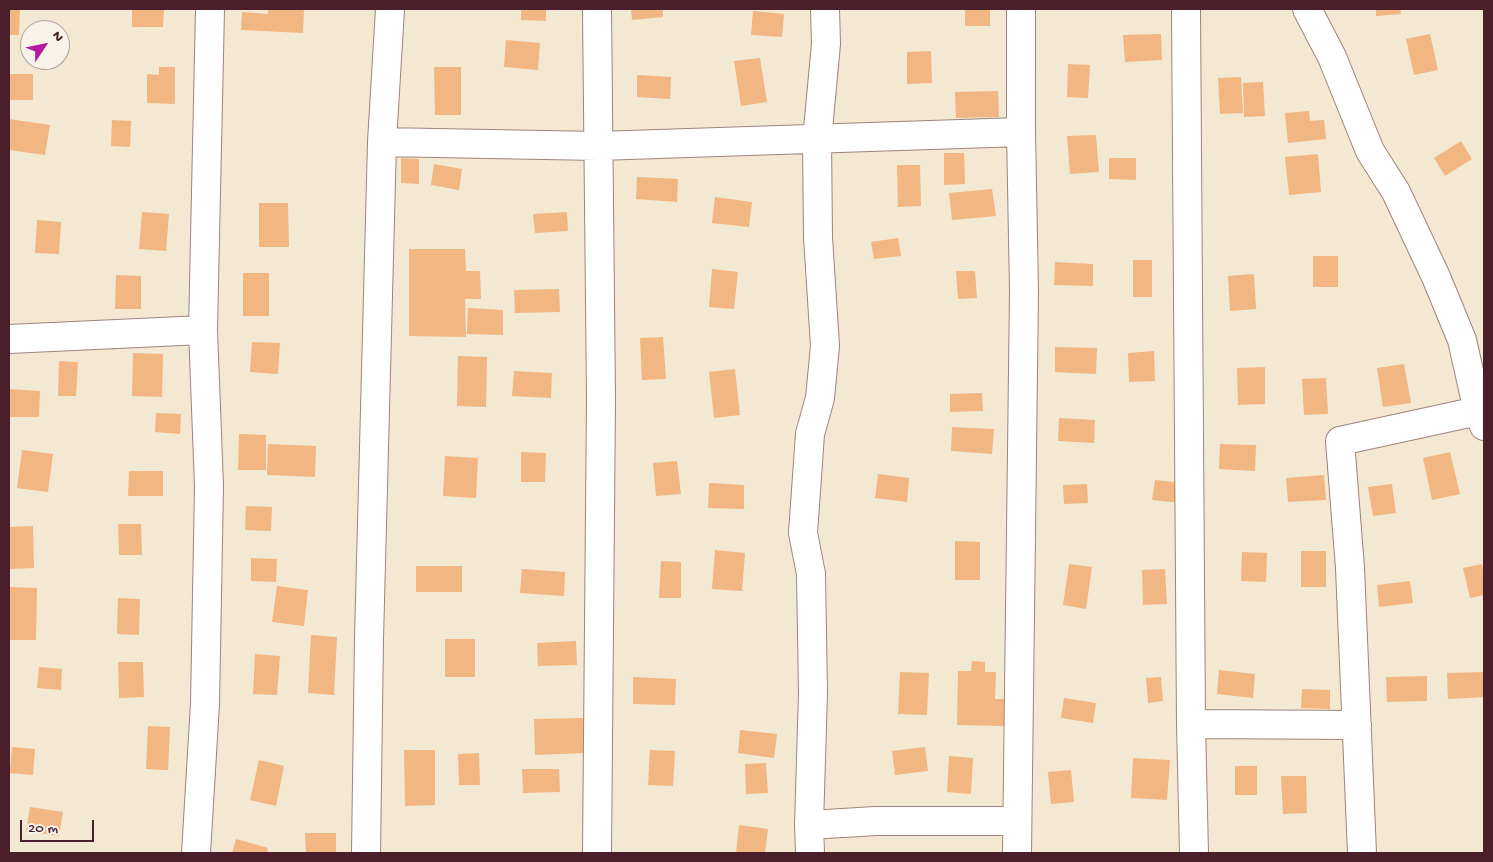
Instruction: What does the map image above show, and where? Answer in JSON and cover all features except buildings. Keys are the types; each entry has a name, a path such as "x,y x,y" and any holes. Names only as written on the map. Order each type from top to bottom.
{"street":[{"path":"196,853 205,704 209,496 203,330 210,9"},
{"path":"366,853 369,639 382,142 390,9"},
{"path":"597,9 602,399 597,853"},
{"path":"810,853 809,825 814,694 812,574 803,533 810,434 820,398 825,346 818,237 817,140 826,44 825,9"},
{"path":"1017,853 1024,301 1021,132 1022,9"},
{"path":"1186,9 1191,724 1194,853"},
{"path":"1307,9 1332,57 1370,151 1396,192 1436,277 1462,340 1481,419 1340,442 1350,568 1362,853"},
{"path":"382,142 598,146 1021,132"},
{"path":"9,339 203,330"},
{"path":"1191,724 1357,725"},
{"path":"809,825 1016,820"}]}
